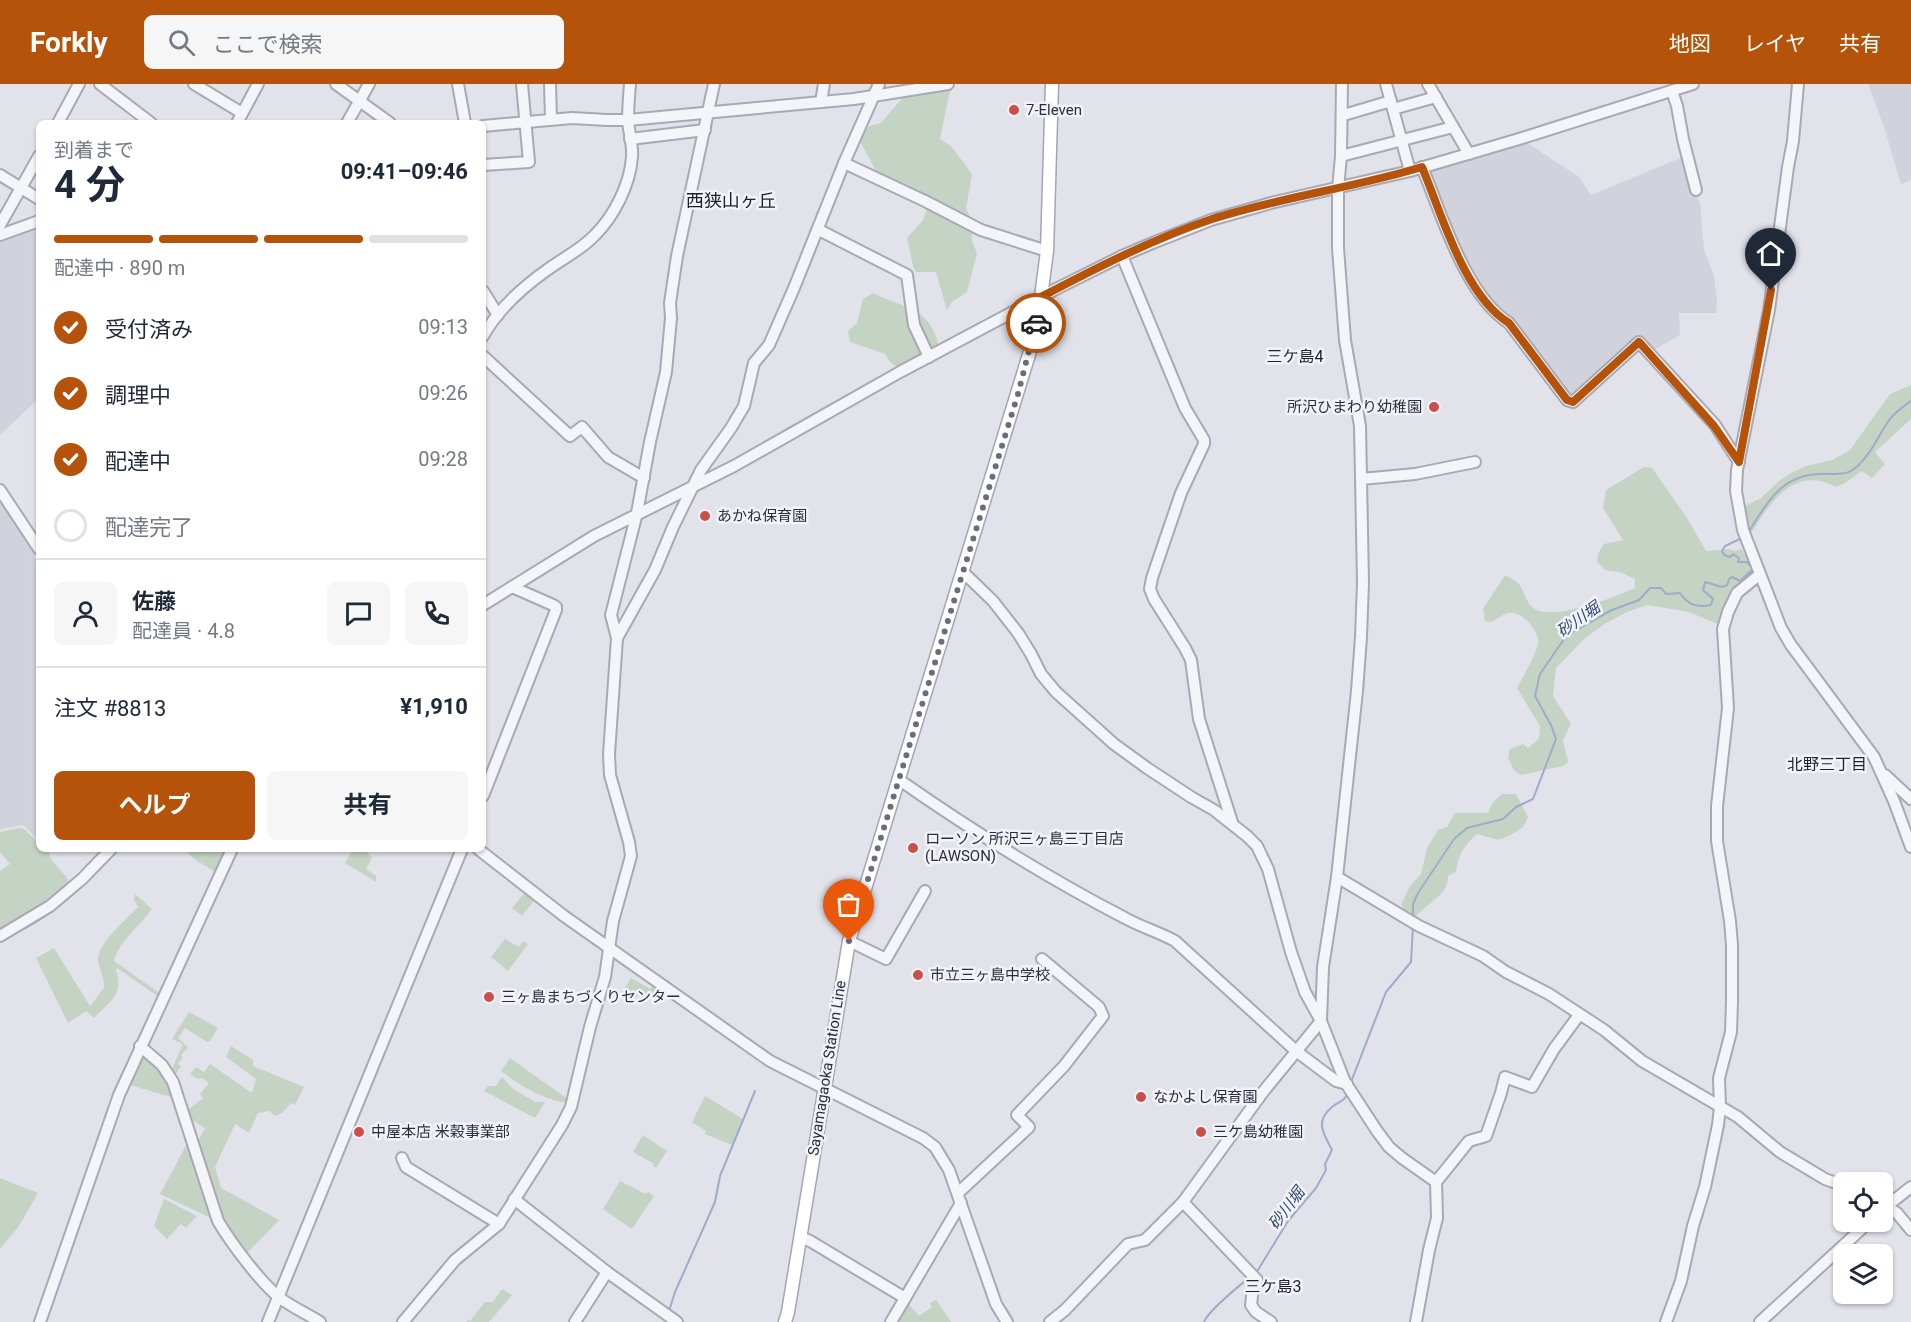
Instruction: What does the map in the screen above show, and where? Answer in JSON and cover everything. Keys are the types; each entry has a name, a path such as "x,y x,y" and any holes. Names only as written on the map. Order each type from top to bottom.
{"main road":[{"name":"Sayamagaoka Station Line","path":"784,1322 849,941 1024,371 1041,297 1047,251 1052,84"}],"street":[{"path":"60,120 80,84"},
{"path":"100,84 147,120"},
{"path":"194,84 240,118 258,84"},
{"path":"336,84 386,120"},
{"path":"349,120 369,84"},
{"path":"458,84 464,120"},
{"path":"486,165 529,162 522,84"},
{"path":"550,84 551,119"},
{"path":"486,332 498,315 530,284 546,270 584,246 607,222 617,205 632,157 628,120 630,84"},
{"path":"403,1322 455,1260 499,1224 562,1125 571,1107 605,976 615,911 631,856 614,792 609,754 617,638 611,615 638,513 650,442 666,372 671,318 670,303 677,256 714,84"},
{"path":"821,102 824,84"},
{"path":"617,638 655,570 701,470 731,429 744,406 754,363 769,345 879,84"},
{"path":"486,126 572,118 628,120 821,102 948,84"},
{"path":"1050,1322 1065,1310 1128,1244 1145,1240 1183,1202 1256,1101 1321,1022 1323,967 1337,877 1361,637 1363,582 1360,426 1345,340 1338,248 1342,84"},
{"path":"1386,84 1410,171"},
{"path":"1428,84 1468,154"},
{"path":"486,603 594,536 692,487 929,357 1122,256 1211,220 1271,203 1410,171 1693,84"},
{"path":"1798,84 1793,141 1768,310 1739,462 1736,491 1744,535 1781,628 1791,645 1874,757 1883,773 1911,847"},
{"path":"1672,91 1696,190"},
{"path":"1342,113 1347,114 1436,97"},
{"path":"1341,156 1453,127"},
{"path":"630,139 705,130"},
{"path":"0,225 36,161"},
{"path":"844,163 925,201 981,231 1047,251"},
{"path":"1422,167 1463,268 1474,287 1495,314 1509,323 1567,400 1573,402 1639,342 1714,426 1739,462"},
{"path":"0,174 36,197"},
{"path":"0,235 36,221"},
{"path":"819,230 907,275 914,325 929,357"},
{"path":"1122,256 1185,408 1204,440 1181,493 1150,589 1191,660 1199,719 1233,824"},
{"path":"486,296 498,315"},
{"path":"486,359 570,436 582,428 608,457 644,478"},
{"path":"1361,479 1415,474 1475,462"},
{"path":"0,490 36,544"},
{"path":"963,572 993,601 1018,633 1041,674 1056,692 1114,744 1146,768 1214,810 1247,836 1262,856 1305,992 1321,1022 1347,1084 1389,1147 1437,1182"},
{"path":"1666,1322 1681,1281 1693,1226 1705,1187 1720,1107 1719,1078 1731,1032 1730,921 1717,841 1717,801 1728,708 1723,629 1737,593 1759,575"},
{"path":"486,788 556,610 553,605 512,587"},
{"path":"1883,773 1911,799"},
{"path":"898,779 996,846 1127,920 1175,941 1296,1051 1336,1081 1347,1084"},
{"path":"0,936 50,906 82,879 108,852"},
{"path":"40,1322 119,1095 231,852"},
{"path":"268,1322 461,852"},
{"path":"482,852 564,916 770,1061 923,1138 934,1147 950,1170 993,1295 1007,1322"},
{"path":"1337,877 1419,926 1483,956 1506,972 1549,994 1604,1030 1642,1061 1738,1117 1788,1156 1833,1182"},
{"path":"849,941 886,959 925,891"},
{"path":"891,1322 959,1198 1029,1127 1017,1114 1064,1066 1103,1016 1099,1007 1042,959"},
{"path":"1416,1322 1437,1218 1437,1182 1469,1140 1486,1136 1505,1077 1532,1087 1554,1048 1579,1015"},
{"path":"140,1046 162,1065 173,1082 218,1221 233,1244 279,1298 320,1322"},
{"path":"402,1158 406,1167 499,1224"},
{"path":"1893,1200 1911,1187"},
{"path":"514,1199 607,1272 677,1322"},
{"path":"1183,1202 1253,1276 1251,1305 1271,1322"},
{"path":"1893,1211 1911,1230"},
{"path":"1760,1322 1858,1232"},
{"path":"800,1237 905,1298"},
{"path":"575,1322 607,1272"}],"shaded area":[{"path":"1868,84 1911,84 1911,180 1901,184 1884,127"},
{"path":"1526,142 1579,177 1591,195 1683,157 1691,186 1700,203 1704,250 1714,276 1716,313 1679,313 1680,335 1652,351 1640,338 1574,397 1570,396 1515,322 1501,313 1469,269 1427,171"},
{"path":"36,225 36,401 0,435 0,240"},
{"path":"0,497 35,549 33,552 36,562 36,838 23,825 0,829"}],"green space":[{"path":"950,91 940,139 951,146 972,174 966,208 971,219 972,241 977,253 967,292 952,302 947,310 936,272 916,272 907,238 923,220 930,200 879,177 859,139 869,126 881,123 906,94"},
{"path":"873,293 905,306 922,316 935,333 939,346 898,368 885,354 850,342 848,331 857,323 863,299"},
{"path":"1911,385 1911,419 1875,452 1885,464 1872,478 1862,471 1836,487 1821,481 1808,480 1795,484 1774,500 1750,535 1743,507 1761,498 1791,473 1806,466 1832,460 1850,450 1890,394"},
{"path":"1644,467 1652,468 1687,518 1706,551 1742,549 1754,572 1726,604 1718,624 1689,612 1648,605 1629,611 1606,623 1585,638 1556,668 1553,696 1571,724 1563,740 1568,762 1563,766 1521,775 1514,770 1508,758 1510,749 1523,744 1528,748 1539,739 1540,726 1517,688 1535,653 1538,639 1529,622 1519,615 1508,613 1491,622 1485,621 1483,609 1505,575 1517,582 1535,609 1544,612 1570,610 1635,588 1635,579 1620,572 1605,570 1597,562 1598,554 1604,544 1623,540 1603,508 1606,490"},
{"path":"1502,794 1516,794 1528,817 1523,827 1498,840 1477,834 1462,851 1456,872 1448,876 1445,889 1414,919 1401,905 1410,886 1421,874 1427,848 1438,830 1447,827 1455,813 1488,813 1493,802"},
{"path":"24,829 36,840 36,852 49,852 50,858 68,879 67,884 26,916 0,929 0,871 10,864 0,852 0,832"},
{"path":"186,852 228,852 219,874"},
{"path":"351,852 366,852 372,857 366,869 376,876 376,882 345,863"},
{"path":"526,891 536,898 522,916 512,908"},
{"path":"135,894 152,909 125,941 114,961 162,995 159,997 117,968 117,992 110,1002 94,1018 86,1011 68,1023 36,958 54,948 90,1006 104,988 98,960 99,953 107,939 138,907 134,900"},
{"path":"505,939 519,947 523,941 528,944 508,971 491,957"},
{"path":"631,978 650,989 655,983 658,987 647,1001 639,994 634,1000 621,994"},
{"path":"189,1012 218,1028 207,1042 185,1028 178,1038 188,1047 181,1055 183,1057 178,1064 181,1066 174,1077 171,1071 183,1044 172,1039"},
{"path":"231,1046 253,1060 253,1066 304,1087 295,1105 291,1103 282,1113 275,1116 269,1111 258,1113 249,1133 235,1124 215,1167 221,1188 279,1220 246,1254 226,1231 196,1145 205,1128 187,1117 185,1110 203,1098 200,1094 209,1083 190,1074 196,1067 204,1072 210,1064 252,1093 256,1079 226,1057"},
{"path":"142,1053 167,1073 177,1099 127,1084"},
{"path":"510,1058 569,1100 568,1103 533,1092 501,1071"},
{"path":"502,1077 512,1088 535,1102 545,1102 535,1118 484,1091 488,1086 496,1086"},
{"path":"705,1096 743,1119 732,1145 705,1134 706,1131 692,1122"},
{"path":"643,1135 667,1151 656,1168 654,1164 633,1152"},
{"path":"189,1140 213,1219 160,1194"},
{"path":"0,1178 38,1193 19,1226 0,1249"},
{"path":"620,1181 654,1196 632,1229 603,1209"},
{"path":"164,1199 197,1216 186,1228 181,1224 167,1239 154,1226"},
{"path":"502,1289 512,1295 489,1322 466,1322 470,1321 485,1302 493,1302"},
{"path":"907,1300 919,1316 932,1307 930,1303 936,1300 951,1322 897,1322 895,1320"}],"waterway":[{"name":"砂川堀","path":"1748,533 1768,502 1785,485 1806,476 1851,471 1868,454 1892,416 1911,401"},
{"name":"砂川堀","path":"1413,918 1413,904 1418,893 1454,839 1467,828 1503,819 1516,807 1533,799 1556,739 1535,696 1540,674 1564,639 1612,610 1639,600 1650,588 1661,588 1666,594 1680,593 1693,605 1711,605 1713,599 1703,590 1705,582 1722,587 1727,585 1732,577 1740,581 1753,569 1747,562 1738,562 1739,558 1733,554 1730,557 1724,555 1722,551 1725,546 1742,538"},
{"path":"0,942 55,909 116,852"},
{"name":"砂川堀","path":"1351,1082 1386,992 1411,962 1413,926"},
{"path":"669,1311 675,1292 715,1202 720,1176 755,1091"},
{"name":"砂川堀","path":"1255,1273 1288,1221 1316,1188 1326,1170 1325,1164 1332,1150 1322,1128 1323,1118 1347,1095"},
{"name":"砂川堀","path":"1204,1322 1218,1305 1251,1276"}],"way so far":[{"path":"849,941 1018,394 1036,323"}],"place":[{"name":"7-Eleven","path":"1014,110"},
{"name":"所沢ひまわり幼稚園","path":"1434,407"},
{"name":"あかね保育園","path":"705,516"},
{"name":"ローソン 所沢三ヶ島三丁目店 (LAWSON)","path":"913,848"},
{"name":"市立三ヶ島中学校","path":"918,975"},
{"name":"三ヶ島まちづくりセンター","path":"489,997"},
{"name":"なかよし保育園","path":"1141,1097"},
{"name":"中屋本店 米穀事業部","path":"359,1132"},
{"name":"三ケ島幼稚園","path":"1201,1132"}],"district":[{"name":"西狭山ヶ丘","path":"731,201"},
{"name":"三ケ島4","path":"1295,356"},
{"name":"北野三丁目","path":"1827,764"},
{"name":"三ケ島3","path":"1273,1286"}],"route":[{"path":"1036,323 1041,297 1155,242 1211,220 1271,203 1338,189 1422,167 1463,268 1474,287 1495,314 1509,323 1567,400 1573,402 1639,342 1714,426 1739,462 1771,290"}]}
